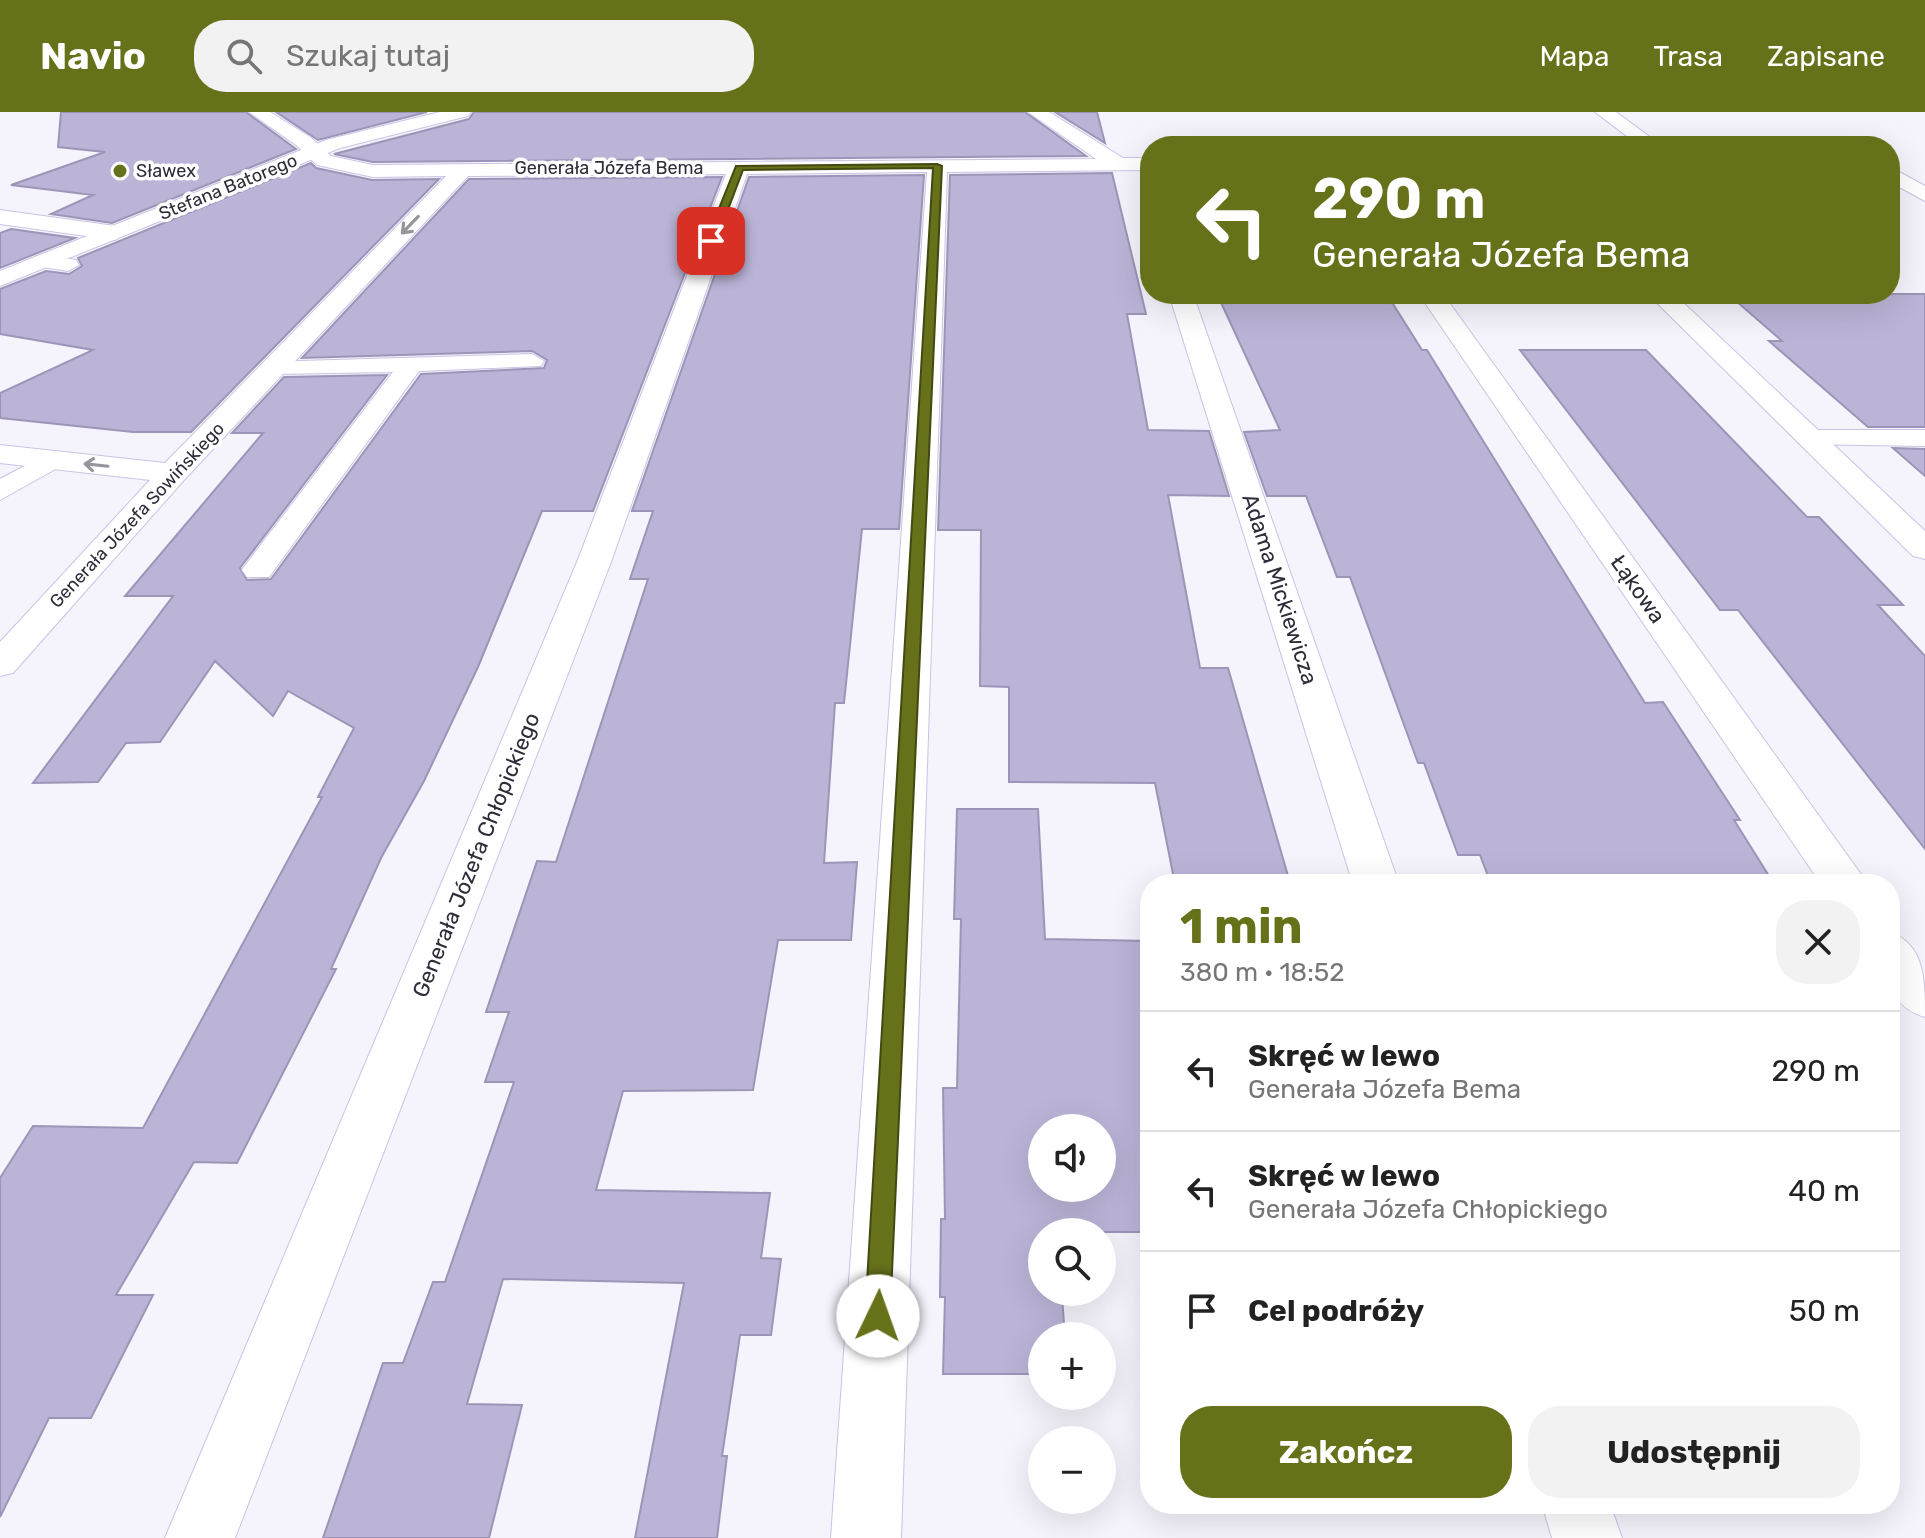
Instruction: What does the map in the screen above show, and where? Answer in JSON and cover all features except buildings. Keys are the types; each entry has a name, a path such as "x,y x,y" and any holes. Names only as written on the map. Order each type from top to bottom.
{"street":[{"name":"Generała Józefa Bema","path":"258,112 324,161 353,169 1135,164"},
{"name":"Stefana Batorego","path":"0,279 313,152 371,133 462,112"},
{"path":"1037,112 1135,164"},
{"path":"1604,112 1638,136"},
{"path":"866,1538 937,166"},
{"name":"Generała Józefa Chłopickiego","path":"200,1538 594,562 739,167"},
{"name":"Generała Józefa Sowińskiego","path":"0,665 173,473 464,169"},
{"path":"1900,170 1925,195"},
{"path":"0,217 115,233"},
{"name":"Adama Mickiewicza","path":"1184,304 1373,874"},
{"name":"Łąkowa","path":"1438,304 1838,874"},
{"path":"1671,304 1925,549"},
{"path":"0,454 173,473"},
{"path":"1900,963 1925,999"},
{"path":"1579,1514 1587,1538"}],"lane":[{"path":"44,261 68,265"},
{"path":"275,367 532,361"},
{"path":"258,570 410,366"},
{"path":"1812,438 1925,438"},
{"path":"0,491 51,460"}],"place":[{"name":"Sławex","path":"120,171"}],"route":[{"path":"711,241 739,167 937,166 878,1316"}]}
